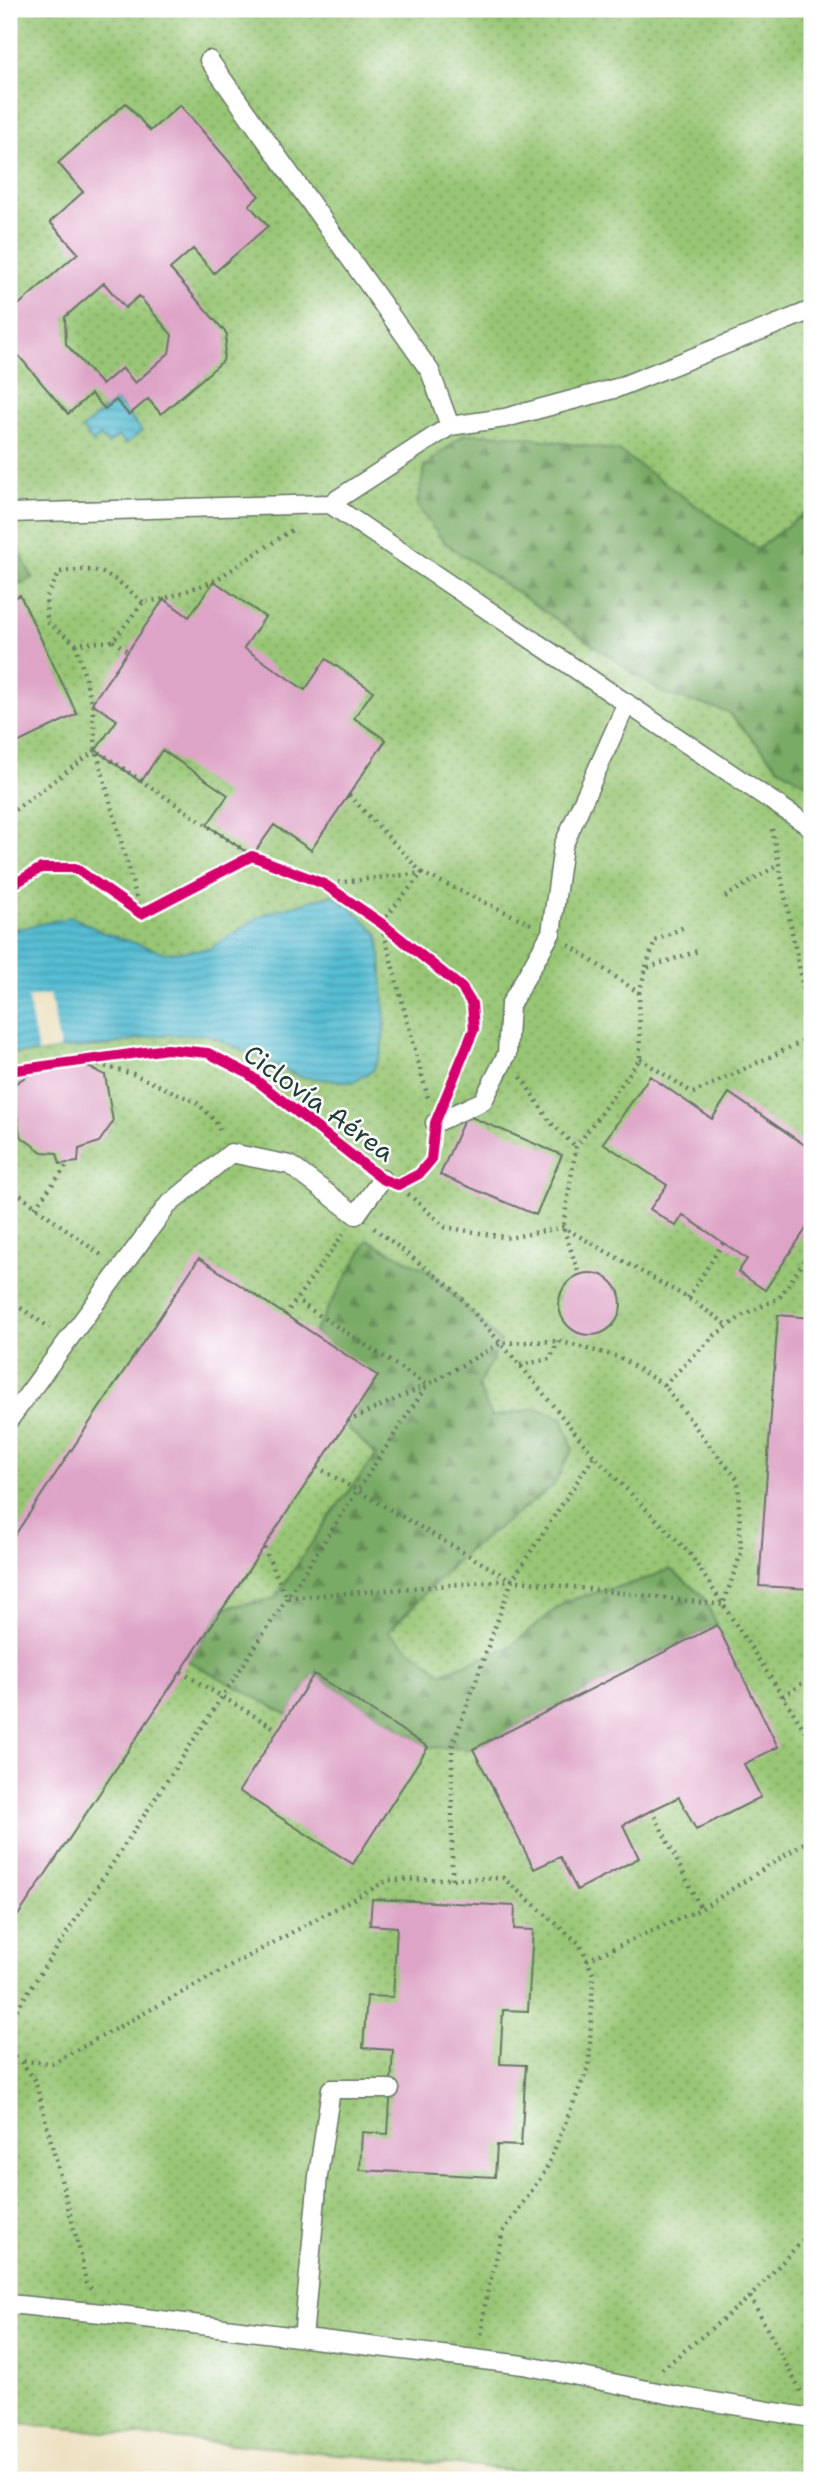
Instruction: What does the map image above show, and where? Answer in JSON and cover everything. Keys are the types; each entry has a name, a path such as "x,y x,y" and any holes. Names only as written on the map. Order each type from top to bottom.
{"lane":[{"path":"209,60 430,371 450,426"},
{"path":"9,513 330,504 450,426 505,418 617,388 812,310"},
{"path":"330,504 812,828"},
{"path":"435,1123 483,1101 507,1054 510,1005 551,933 563,846 626,703"},
{"path":"9,1420 167,1206 231,1153 290,1165 356,1215 396,1182"},
{"path":"303,2338 318,2176 331,2089 390,2089"},
{"path":"9,2304 523,2365 638,2389 809,2410"}],"path":[{"path":"113,641 143,602 163,599 214,582 295,527"},
{"path":"141,914 96,750 92,703 76,644 47,622 46,598 60,572 87,568 111,576 143,602"},
{"path":"76,644 113,641 128,652"},
{"path":"9,814 96,750"},
{"path":"96,750 252,856 264,860"},
{"path":"349,795 422,873 551,933 639,993"},
{"path":"640,1059 693,1093 812,1036 766,797"},
{"path":"240,862 252,856"},
{"path":"725,897 778,865"},
{"path":"324,884 422,873"},
{"path":"381,923 422,873"},
{"path":"312,879 335,892"},
{"path":"130,906 141,914"},
{"path":"141,914 154,907"},
{"path":"370,915 401,940"},
{"path":"381,923 435,1123"},
{"path":"579,1275 563,1227 576,1147 640,1059 639,993 655,941 686,926"},
{"path":"646,968 701,950"},
{"path":"507,1054 550,1122 576,1147"},
{"path":"72,1063 113,1057"},
{"path":"85,1061 133,1074 196,1102 215,1120 231,1153"},
{"path":"35,1207 69,1163"},
{"path":"396,1182 445,1227 509,1238 563,1227 688,1298 729,1326"},
{"path":"9,1187 120,1269"},
{"path":"285,1315 356,1215 453,1289 520,1365 594,1456 690,1554 806,1732 812,1757"},
{"path":"688,1298 723,1243"},
{"path":"664,1385 715,1335 745,1314 779,1298 812,1250"},
{"path":"9,1300 68,1341"},
{"path":"296,1300 427,1385"},
{"path":"520,1365 550,1359 558,1341"},
{"path":"348,1421 427,1385 501,1343 558,1341 620,1357 664,1385 738,1480 741,1553 723,1605"},
{"path":"9,2021 427,1385"},
{"path":"452,1879 453,1747 512,1580 594,1456"},
{"path":"317,1467 512,1580"},
{"path":"264,1548 287,1598"},
{"path":"287,1598 512,1580 723,1605"},
{"path":"181,1672 278,1730"},
{"path":"783,1697 812,1676"},
{"path":"652,1810 701,1909"},
{"path":"587,1960 701,1909 812,1838"},
{"path":"9,2053 20,2061"},
{"path":"638,2389 750,2297 812,2230"},
{"path":"750,2297 809,2410"}],"green space":[{"path":"9,9 812,9 812,2480 618,2480 9,2423"},
{"path":"464,434 511,435 619,451 757,549 812,507 812,787 778,767 728,712 663,693 445,543 417,506 425,466"},
{"path":"9,548 18,550 33,578 9,588"},
{"path":"368,1240 432,1273 501,1343 478,1386 492,1417 538,1408 562,1418 573,1449 553,1486 461,1556 388,1632 442,1673 508,1648 566,1601 643,1580 670,1569 703,1596 717,1625 473,1749 428,1747 314,1674 288,1715 188,1661 223,1608 275,1598 329,1517 376,1455 345,1425 313,1334"}],"water":[{"path":"116,400 142,431 126,444 118,436 108,444 100,436 93,443 82,429"},
{"path":"332,895 354,910 378,934 381,957 385,1023 381,1053 373,1070 354,1082 301,1077 206,1034 159,1035 103,1046 38,1053 9,1053 9,931 72,917 104,933 165,953 209,949 266,913"}],"pier":[{"path":"50,994 60,1049 38,1053 28,998"}],"building":[{"path":"126,103 150,131 180,105 259,196 249,205 268,226 214,273 193,249 170,269 227,334 223,361 161,414 148,399 129,415 116,400 105,409 91,394 68,414 12,348 16,307 78,253 50,222 83,192 58,163","holes":["104,283 125,308 139,296 172,335 169,353 135,383 122,368 102,385 66,344 65,317"]},
{"path":"214,581 265,617 244,648 305,690 326,659 373,691 354,718 386,740 311,850 274,825 252,856 207,825 228,795 162,750 141,782 96,750 117,720 92,703 164,599 189,617"},
{"path":"20,595 77,714 9,747 9,601"},
{"path":"84,1065 105,1075 113,1122 99,1142 79,1149 78,1162 60,1164 57,1153 42,1152 20,1136 13,1085 30,1074"},
{"path":"650,1076 712,1119 729,1093 812,1150 812,1220 765,1290 738,1272 747,1259 683,1215 676,1226 650,1209 667,1185 603,1143"},
{"path":"466,1115 562,1155 536,1215 440,1175"},
{"path":"199,1258 378,1376 9,1929 9,1544"},
{"path":"590,1273 602,1275 612,1282 619,1292 619,1316 612,1326 602,1333 590,1335 578,1333 568,1326 561,1316 559,1304 561,1292 568,1282 578,1275"},
{"path":"778,1315 812,1318 812,1589 759,1586"},
{"path":"717,1625 778,1747 744,1764 761,1797 696,1830 679,1797 652,1810 623,1825 639,1858 577,1890 560,1857 534,1869 473,1749"},
{"path":"314,1674 428,1747 353,1864 239,1791"},
{"path":"372,1899 515,1906 514,1929 533,1930 528,2011 503,2010 500,2064 526,2065 521,2146 497,2145 495,2177 360,2170 362,2132 388,2134 393,2050 363,2048 367,1996 393,1997 397,1927 370,1925"}],"cycle path":[{"name":"Ciclovía Aérea","path":"9,887 41,868 75,868 141,914 252,856 324,884 381,923 462,988 472,1004 474,1029 435,1123 431,1160 419,1174 398,1185 382,1179 247,1073 208,1053 167,1049 9,1071"}]}
